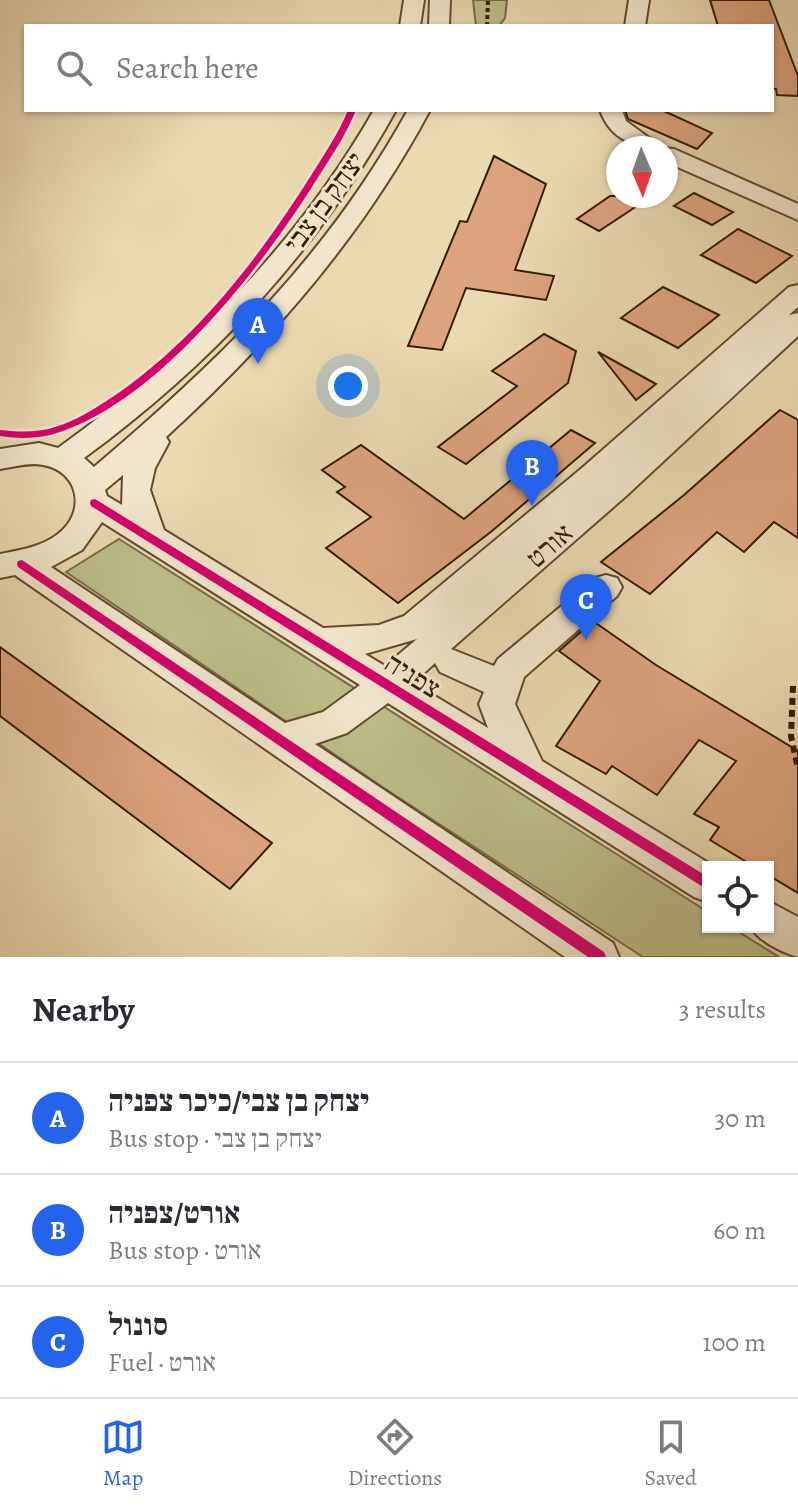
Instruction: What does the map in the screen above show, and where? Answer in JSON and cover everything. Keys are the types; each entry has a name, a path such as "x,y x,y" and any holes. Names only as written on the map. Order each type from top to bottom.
{"street":[{"path":"410,24 414,0"},
{"path":"439,24 440,0"},
{"path":"635,24 639,0"},
{"name":"יצחק בן צבי","path":"62,460 129,413 227,321 333,197 356,165 384,112"},
{"name":"יצחק בן צבי","path":"94,494 245,348 330,252 395,159 418,112"},
{"path":"612,112 616,124 634,136"},
{"path":"678,159 798,213"},
{"name":"אורט","path":"314,641 351,644 385,639 416,625 593,475 798,293"},
{"name":"אורט","path":"280,740 334,723 385,686 615,488 798,321"},
{"path":"152,538 138,513 132,487 136,471 164,425"},
{"path":"4,455 38,455 62,460"},
{"name":"צפניה","path":"62,460 81,470 94,494 152,538 385,686 702,880"},
{"path":"11,565 50,555 73,541 89,523 94,494"},
{"path":"11,565 280,740 588,954"},
{"path":"530,775 507,733 497,704 510,669 606,587"},
{"path":"452,662 504,686"},
{"path":"774,924 798,939"}],"path":[{"path":"487,24 488,0"},
{"path":"793,686 791,736 798,769"}],"green space":[{"path":"473,0 507,0 505,18 500,24 476,24"},
{"path":"119,539 702,908 702,933 741,933 779,957 643,957 384,788 66,572"}],"building":[{"path":"710,0 769,0 798,76 798,96 777,95 774,89 774,24 717,24"},
{"path":"626,112 666,112 712,133 697,149 678,141 678,136 667,136 628,119"},
{"path":"494,156 546,184 515,270 554,276 546,300 466,288 442,350 408,346 460,221 467,222"},
{"path":"694,193 733,212 712,225 678,208 678,203"},
{"path":"606,199 606,208 634,208 599,231 577,219"},
{"path":"738,229 792,256 756,283 701,255"},
{"path":"663,287 719,315 678,348 621,318"},
{"path":"544,334 576,351 568,383 466,464 438,447 517,386 492,371"},
{"path":"598,352 656,384 636,400"},
{"path":"780,410 798,420 798,538 774,522 744,552 717,532 650,594 601,562 684,495"},
{"path":"571,430 595,443 492,531 398,603 326,548 371,517 337,492 345,487 322,470 361,445 464,519"},
{"path":"593,621 656,665 798,751 798,893 774,879 774,861 745,861 710,840 719,827 694,814 736,761 699,740 657,795 612,766 606,774 556,746 600,681 559,651"},
{"path":"0,647 272,843 230,889 0,716"}],"cycle path":[{"path":"0,433 46,433 60,429 98,411 136,385 173,353 243,277 274,237 301,199 351,112"},
{"path":"95,503 702,880"},
{"path":"22,564 599,957"}],"place":[{"name":"יצחק בן צבי/כיכר צפניה","path":"258,364"},
{"name":"אורט/צפניה","path":"532,506"},
{"name":"סונול","path":"586,640"}]}
